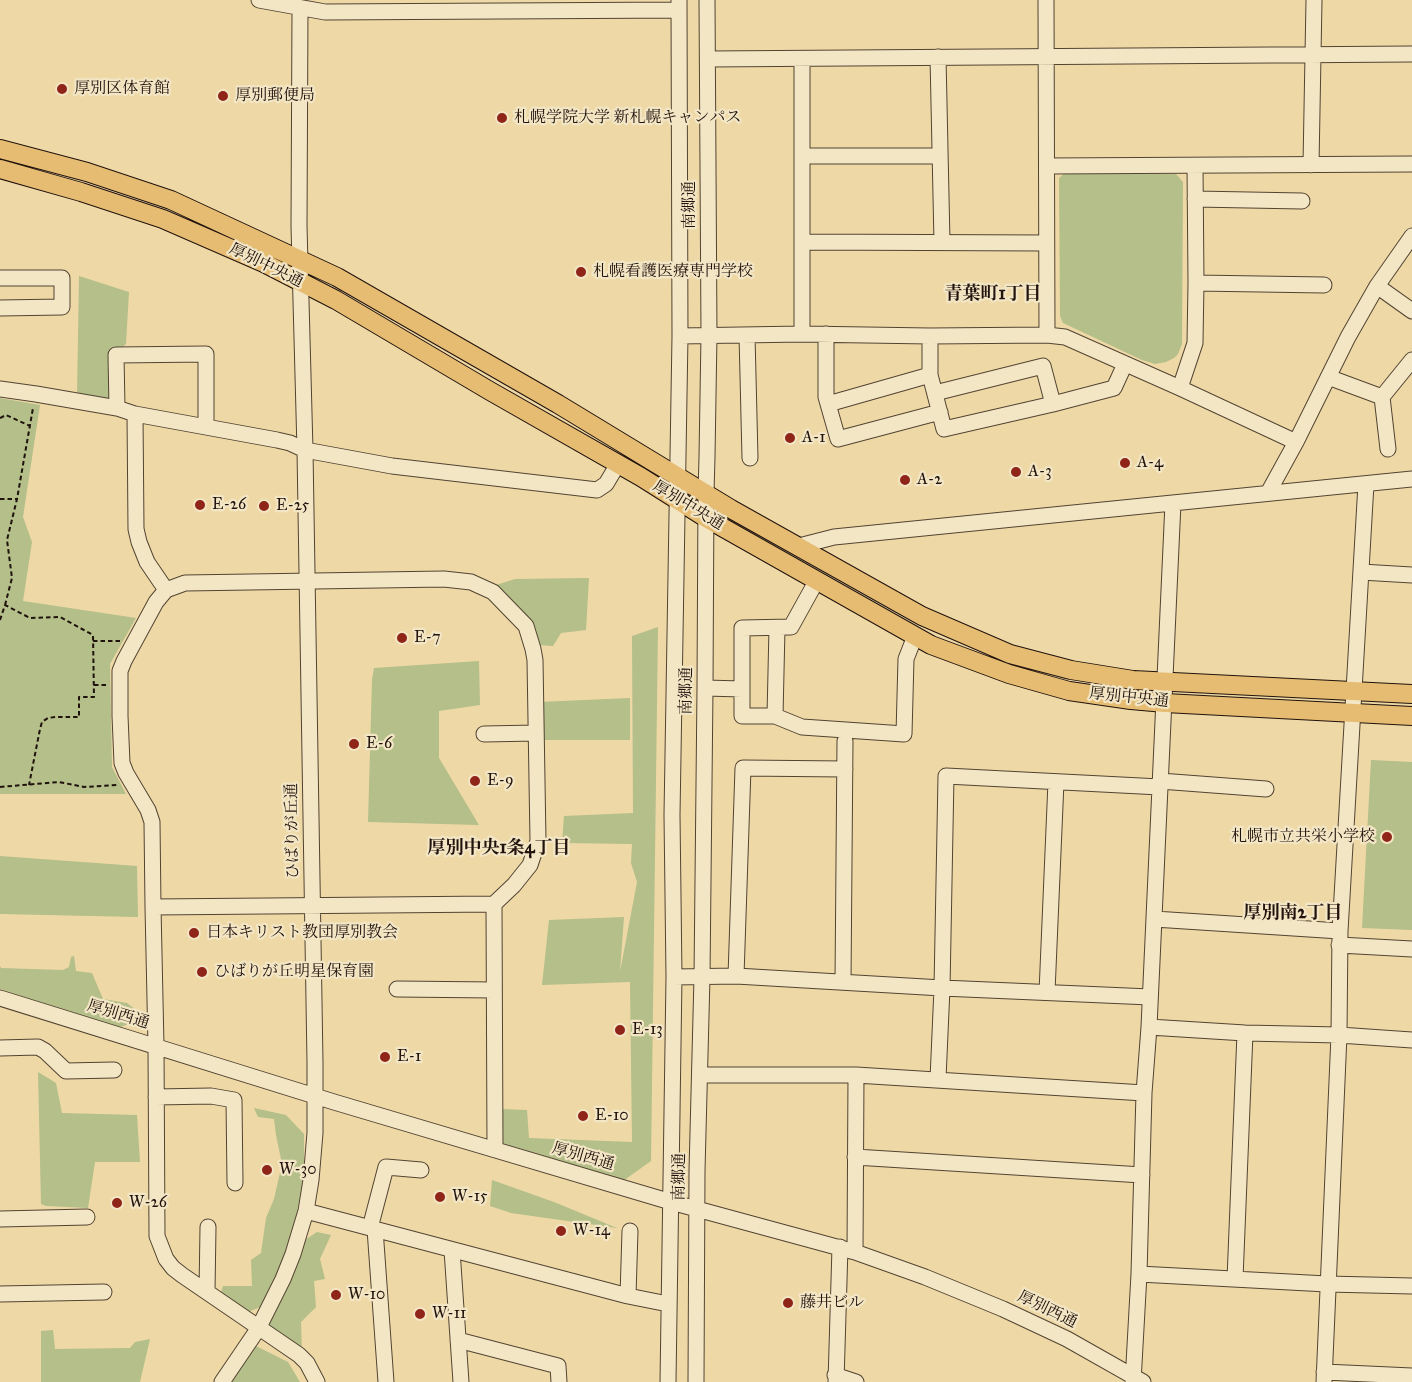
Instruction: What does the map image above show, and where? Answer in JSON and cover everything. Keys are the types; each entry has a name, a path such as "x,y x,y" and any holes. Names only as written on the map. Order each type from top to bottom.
{"main road":[{"name":"厚別中央通","path":"0,149 87,172 171,200 300,258 558,404 678,478 922,616 1010,654 1071,670 1133,680 1412,694"},
{"name":"厚別中央通","path":"0,170 81,192 164,219 264,263 336,300 641,477 678,502 931,645 1008,674 1069,691 1165,703 1412,716"}],"street":[{"path":"259,0 325,12 679,5"},
{"name":"南郷通","path":"696,1382 709,335 707,0"},
{"path":"1046,0 1047,335"},
{"path":"1311,165 1314,0"},
{"name":"南郷通","path":"668,1382 674,977 672,815 680,336 679,5"},
{"name":"ひばりが丘通","path":"222,1382 258,1329 284,1278 293,1254 306,1211 315,1133 305,450 300,282 300,8"},
{"path":"708,59 1412,54"},
{"path":"938,57 942,242"},
{"path":"802,59 802,334"},
{"path":"803,156 940,156"},
{"path":"1047,166 1412,164"},
{"path":"1180,388 1195,343 1195,166"},
{"path":"1195,199 1302,201"},
{"path":"1268,493 1348,337 1377,286 1412,236"},
{"path":"803,242 1046,243"},
{"path":"0,278 62,278 62,307 0,308"},
{"path":"1196,283 1324,285"},
{"path":"1377,286 1411,308"},
{"path":"680,336 826,334 1065,337 1296,442"},
{"path":"826,334 826,397 838,439 940,412"},
{"path":"747,335 750,458"},
{"path":"930,336 930,375 944,429 1114,388 1125,364"},
{"path":"117,408 116,355 206,354 206,426"},
{"path":"1388,449 1382,397 1412,360"},
{"path":"935,393 1043,366 1053,404"},
{"path":"828,404 930,375"},
{"path":"1328,377 1382,397"},
{"path":"0,389 117,408 135,414 277,440 305,450 392,466 597,490 606,484 618,464"},
{"path":"135,414 136,529 147,562 166,590"},
{"path":"799,546 834,537 1412,479"},
{"path":"1366,484 1339,938 1339,1035 1324,1377 1412,1376"},
{"path":"1137,1380 1144,1092 1149,1028 1173,503"},
{"path":"1361,572 1412,575"},
{"path":"153,907 494,904 514,885 530,865 537,841 535,660 526,626 493,592 471,582 444,579 185,583 166,590 156,602 120,671 122,763 148,810 152,822 153,907 156,1046 157,1236 166,1259 173,1268 258,1329 299,1355 317,1382"},
{"path":"817,580 791,627 742,628 742,716 775,716 802,727 904,734 906,659 915,636"},
{"path":"775,716 777,628"},
{"path":"705,688 742,689"},
{"path":"484,734 536,733"},
{"path":"843,982 845,741"},
{"path":"736,976 743,768 845,769"},
{"path":"938,1079 946,777 1266,789"},
{"path":"1047,992 1056,782"},
{"path":"494,904 495,1150"},
{"path":"1154,919 1339,938 1412,949"},
{"path":"674,977 736,976 1150,997"},
{"path":"397,989 494,990"},
{"name":"厚別西通","path":"0,998 495,1150 697,1210 855,1252 925,1277 1003,1309 1067,1339 1137,1380"},
{"path":"1149,1028 1412,1040"},
{"path":"1235,1279 1245,1033"},
{"path":"0,1048 38,1047 66,1071 114,1070"},
{"path":"700,1075 856,1075 1144,1092"},
{"path":"855,1252 856,1075"},
{"path":"156,1096 212,1096 234,1100 235,1183"},
{"path":"855,1157 1142,1175"},
{"path":"386,1382 372,1229 386,1167 421,1170"},
{"path":"306,1211 628,1296 668,1304"},
{"path":"0,1219 87,1217"},
{"path":"207,1292 208,1227"},
{"path":"628,1296 630,1231"},
{"path":"840,1247 836,1379 856,1382"},
{"path":"452,1250 461,1382"},
{"path":"1139,1274 1412,1286"},
{"path":"0,1294 104,1292"},
{"path":"458,1340 558,1366 559,1382"}],"path":[{"path":"0,620 12,578 7,540 17,499 36,394"},
{"path":"0,418 6,416 30,426"},
{"path":"0,499 17,499"},
{"path":"5,605 30,618 60,617 93,635 94,697 79,697 79,717 54,717 42,722 29,785"},
{"path":"93,641 134,642"},
{"path":"0,787 58,782 84,787 133,784"}],"green space":[{"path":"1065,173 1176,174 1183,182 1182,344 1174,358 1155,364 1142,360 1063,323 1060,316 1059,178"},
{"path":"79,276 129,292 126,344 112,356 113,403 77,397"},
{"path":"0,398 40,405 23,517 32,542 23,601 136,618 110,664 112,767 126,794 0,794"},
{"path":"589,578 586,630 561,633 553,646 537,645 493,586 515,579"},
{"path":"658,627 651,1161 623,1181 499,1146 500,1109 527,1110 529,1138 632,1142 630,982 542,985 549,920 624,917 620,972 637,882 631,863 632,844 562,843 564,816 633,813 632,636"},
{"path":"479,661 480,705 439,711 439,758 479,825 368,822 374,668"},
{"path":"630,698 630,740 539,740 540,702"},
{"name":"札幌市立共栄小学校","path":"1371,760 1412,762 1412,930 1362,928"},
{"path":"0,856 137,866 138,917 0,914"},
{"path":"74,956 76,971 92,973 103,999 127,1003 137,1011 134,1022 118,1028 0,989 0,966 1,968 63,970 69,967 71,957"},
{"path":"38,1072 56,1083 62,1113 137,1115 140,1162 95,1162 88,1208 41,1204"},
{"path":"254,1108 286,1115 304,1134 304,1177 291,1243 263,1306 240,1315 220,1295 223,1286 252,1286 251,1260 261,1253 266,1218 274,1199 282,1164 274,1119 258,1117"},
{"path":"492,1180 617,1228 511,1213 490,1206"},
{"path":"317,1232 331,1235 320,1259 325,1279 314,1281 316,1307 301,1322 302,1354 263,1328 297,1245"},
{"path":"53,1330 55,1349 130,1348 135,1342 150,1339 140,1382 41,1382 41,1331"},
{"path":"254,1345 288,1362 300,1382 229,1382"}],"place":[{"name":"厚別区体育館","path":"62,89"},
{"name":"厚別郵便局","path":"223,96"},
{"name":"札幌学院大学 新札幌キャンパス","path":"502,118"},
{"name":"札幌看護医療専門学校","path":"581,272"},
{"name":"A-1","path":"790,438"},
{"name":"A-4","path":"1125,463"},
{"name":"A-3","path":"1016,472"},
{"name":"A-2","path":"905,480"},
{"name":"E-26","path":"200,505"},
{"name":"E-25","path":"264,506"},
{"name":"E-7","path":"402,638"},
{"name":"E-6","path":"354,744"},
{"name":"E-9","path":"475,781"},
{"name":"札幌市立共栄小学校","path":"1387,837"},
{"name":"日本キリスト教団厚別教会","path":"194,933"},
{"name":"ひばりが丘明星保育園","path":"202,972"},
{"name":"E-13","path":"620,1030"},
{"name":"E-1","path":"385,1057"},
{"name":"E-10","path":"583,1116"},
{"name":"W-30","path":"267,1170"},
{"name":"W-15","path":"440,1197"},
{"name":"W-26","path":"117,1203"},
{"name":"W-14","path":"561,1231"},
{"name":"W-10","path":"336,1295"},
{"name":"藤井ビル","path":"788,1303"},
{"name":"W-11","path":"420,1314"}],"district":[{"name":"青葉町1丁目","path":"993,295"},
{"name":"厚別中央1条4丁目","path":"499,849"},
{"name":"厚別南2丁目","path":"1293,914"}]}
